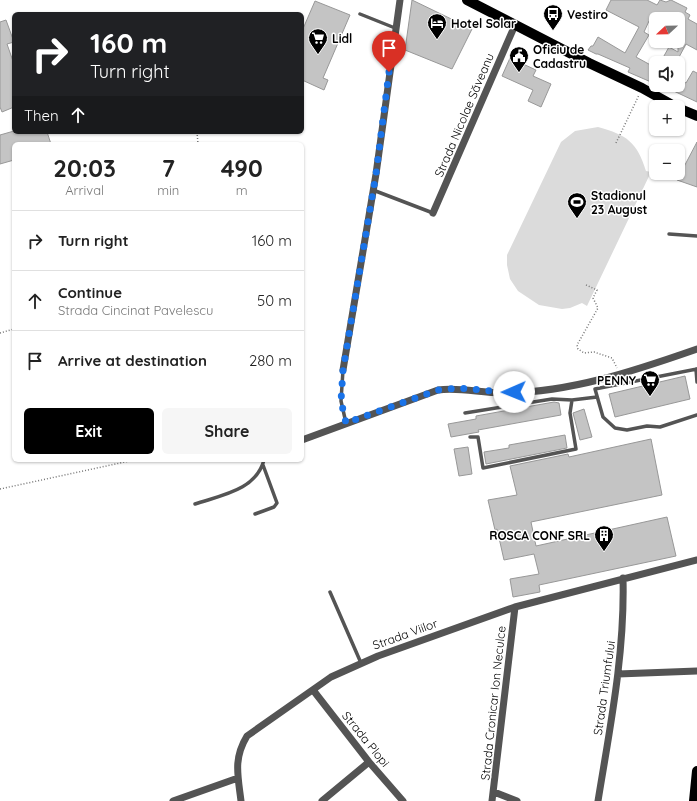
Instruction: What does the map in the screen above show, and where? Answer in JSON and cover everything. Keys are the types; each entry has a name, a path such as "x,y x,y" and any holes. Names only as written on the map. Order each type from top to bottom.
{"main road":[{"path":"467,0 664,100"},
{"path":"685,111 697,116"},
{"path":"685,113 697,123"},
{"path":"694,801 697,771"}],"street":[{"path":"343,370 373,190 400,0"},
{"name":"Strada Nicolae Săveanu","path":"433,213 515,25"},
{"path":"304,439 438,390 459,388 502,392 594,386 620,374 640,369 697,349"},
{"name":"Strada Viilor","path":"241,801 237,761 241,746 247,736 331,677 378,656 515,607 697,560"},
{"name":"Strada Triumfului","path":"598,801 618,674 622,627 623,578"},
{"name":"Strada Cronicar Ion Neculce","path":"492,801 515,607"},
{"path":"618,674 697,671"},
{"name":"Strada Plopi","path":"313,690 369,762 403,801"},
{"path":"322,801 369,762"},
{"path":"173,801 238,778"},
{"path":"494,792 517,801"}],"lane":[{"path":"360,14 395,28"},
{"path":"373,190 433,213"},
{"path":"669,234 697,236"},
{"path":"697,382 696,369 594,386 603,417 615,428 627,430 647,426 660,427 697,415"},
{"path":"343,370 341,401 346,423"},
{"path":"465,413 552,399 572,400 597,397"},
{"path":"470,437 478,437 483,468 576,449 570,413 572,400"},
{"path":"195,504 241,488 258,475 264,462"},
{"path":"255,514 274,507 277,502 263,465"},
{"path":"330,592 361,664"}],"path":[{"path":"616,143 642,88"},
{"path":"586,285 597,290 593,298 598,308 577,345 578,349 584,353 594,352 612,358 620,374"},
{"path":"0,333 12,330"},
{"path":"0,489 125,462"}],"shaded area":[{"path":"598,127 624,137 635,146 643,161 646,171 649,172 649,176 587,306 582,303 570,308 562,309 539,305 518,291 510,279 507,265 507,255 561,142 575,131"}],"building":[{"name":"Hotel Solar","path":"412,0 472,29 452,69 405,50"},
{"path":"611,0 647,0 657,5 660,0 666,2 671,0 687,8 685,12 649,12 649,21 644,32 649,35 636,57 649,64 649,81 628,72 630,68 588,50 591,46 593,46 598,37 625,53 639,27 606,10"},
{"name":"Lidl","path":"315,1 350,15 323,78 328,80 324,90 304,81 304,26"},
{"path":"685,12 690,15 688,19 697,24 697,50 686,44 685,46"},
{"path":"6,20 12,36 12,43 7,44 12,58 12,108 2,112 0,107 0,22"},
{"path":"668,48 678,52 678,48 684,48 680,56 664,56"},
{"path":"510,58 536,70 533,76 551,84 541,107 528,101 533,90 502,76"},
{"path":"693,71 697,73 697,102 676,92 685,92 686,83"},
{"path":"12,132 12,134 48,134 50,142 12,142 12,161 0,164 0,135"},
{"path":"697,142 697,187 677,180 685,180 685,165"},
{"name":"PENNY","path":"685,376 690,399 615,417 609,394"},
{"path":"554,402 559,403 561,415 478,430 479,432 451,437 448,424 476,419 476,416"},
{"path":"584,409 592,437 580,440 573,413"},
{"path":"565,435 567,448 486,464 484,452 509,448 509,445"},
{"path":"651,439 662,495 531,522 536,546 667,517 676,556 539,585 540,592 513,597 510,579 539,574 534,554 504,560 497,529 495,530 488,500 517,495 510,466 568,454 569,457"},
{"path":"468,447 472,474 459,476 454,449"}],"place":[{"name":"Vestiro","path":"553,31"},
{"name":"Hotel Solar","path":"437,40"},
{"name":"Lidl","path":"318,55"},
{"name":"Oficiu de Cadastru","path":"519,73"},
{"name":"Stadionul 23 August","path":"577,219"},
{"name":"PENNY","path":"650,397"},
{"name":"ROSCA CONF SRL","path":"604,552"}],"route":[{"path":"389,72 376,174 343,370 341,401 346,423 424,394 448,388 514,392"}]}
